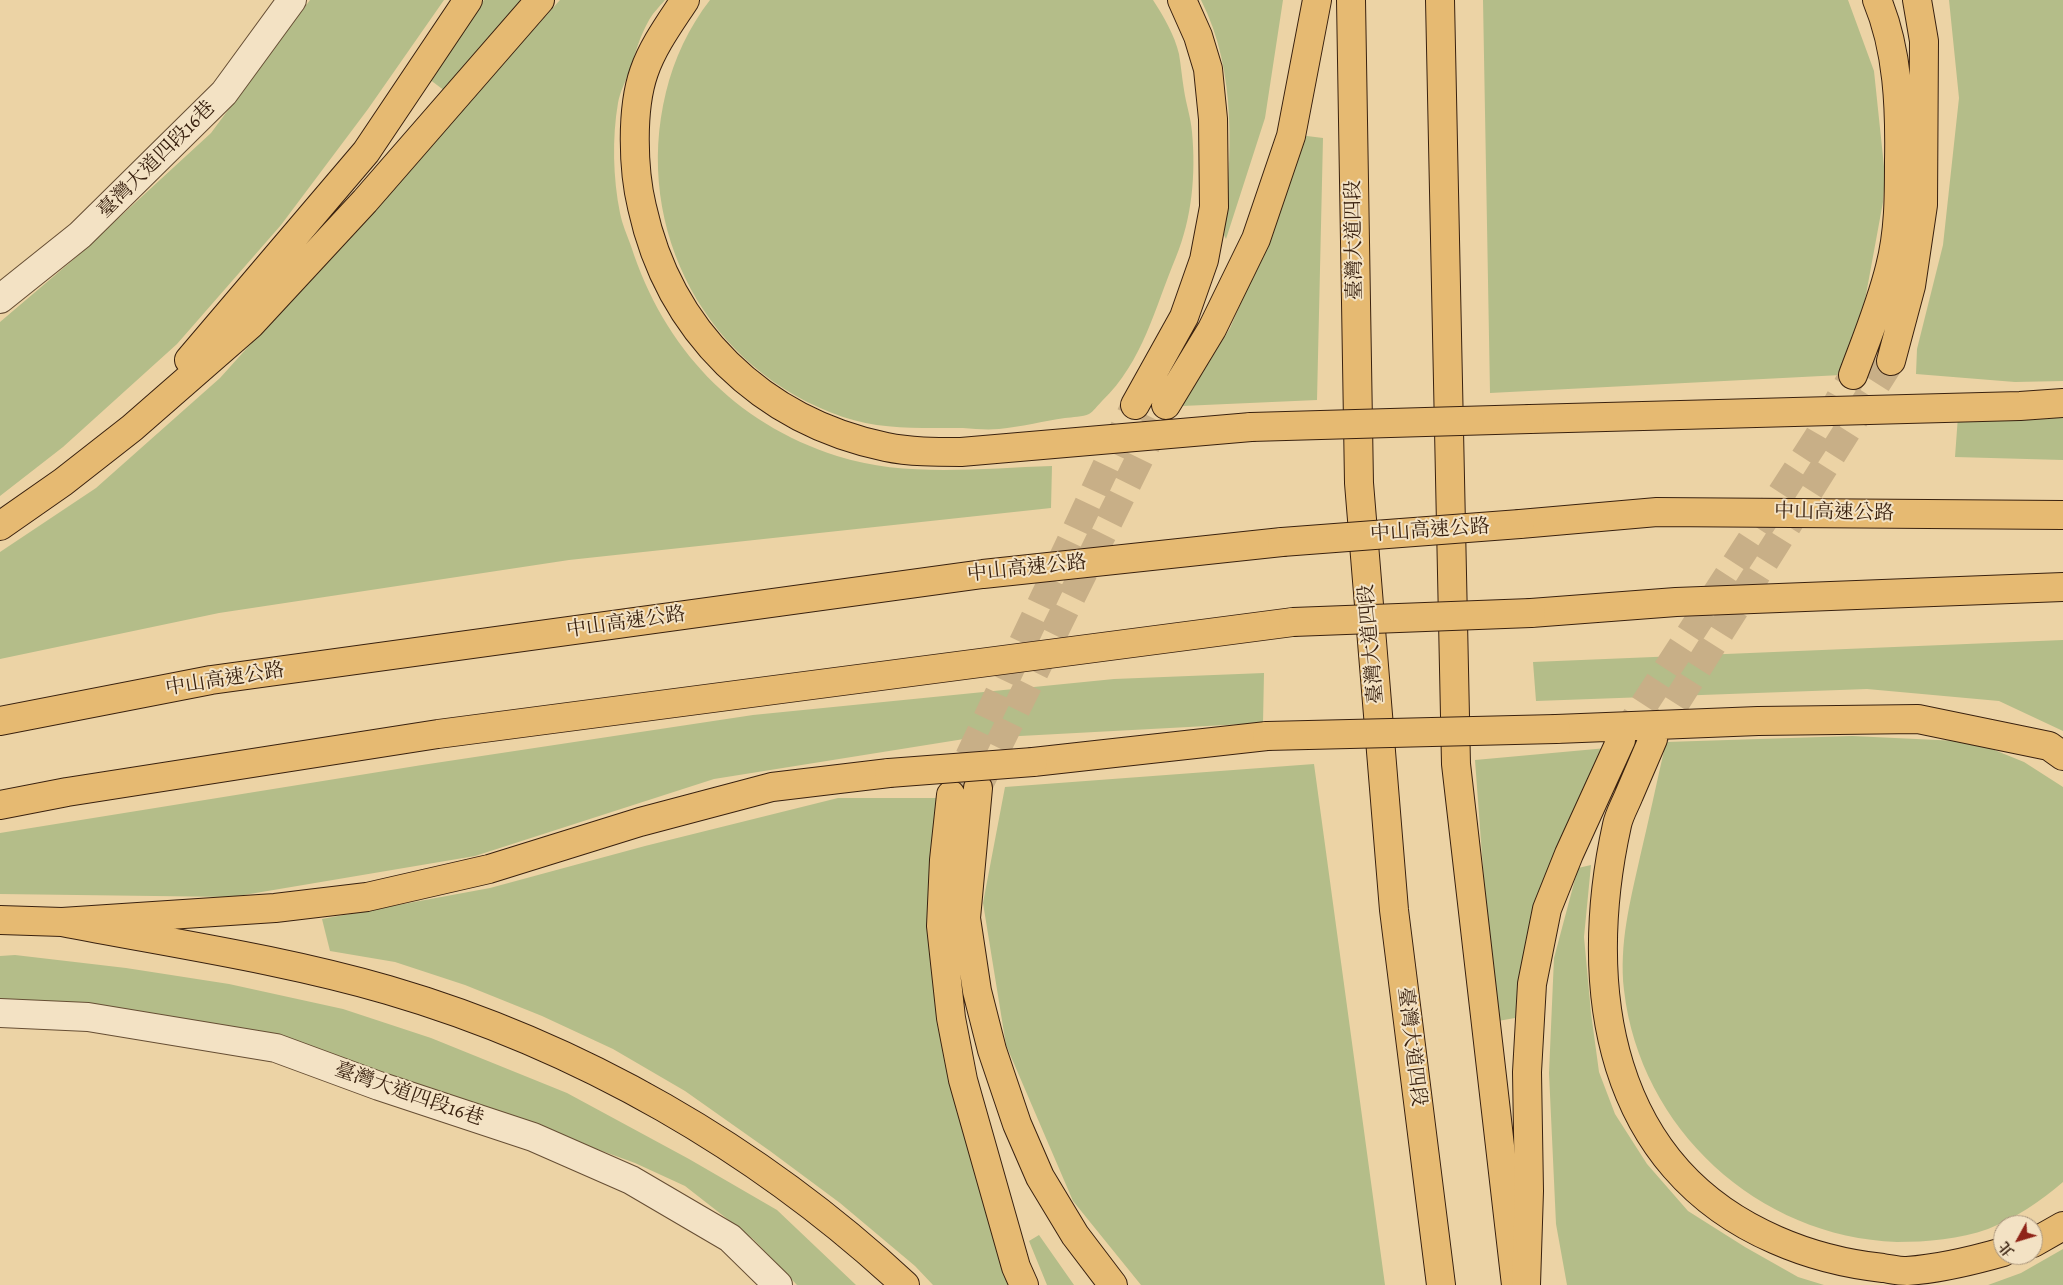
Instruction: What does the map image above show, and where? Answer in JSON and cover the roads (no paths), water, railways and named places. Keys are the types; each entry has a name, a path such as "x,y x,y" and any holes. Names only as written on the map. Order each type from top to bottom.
{"main road":[{"path":"132,428 366,152 468,0"},
{"path":"0,526 63,482 132,428 250,325 365,201 540,0"},
{"path":"685,0 663,33 644,73 636,112 635,151 638,191 647,230 660,267 678,303 700,335 725,363 753,388 784,408 817,426 843,436 887,448 924,452 961,452 1251,427 2020,406 2063,403"},
{"path":"1135,406 1184,317 1204,260 1214,207 1213,119 1208,69 1198,36 1182,0"},
{"path":"1166,405 1212,330 1256,239 1291,136 1317,0"},
{"name":"臺灣大道四段","path":"1351,0 1359,483 1394,910 1441,1285"},
{"path":"1440,0 1456,764 1516,1285"},
{"path":"1853,375 1890,267 1899,212 1899,99 1891,52 1877,0"},
{"path":"1891,361 1911,286 1923,205 1924,41 1917,0"},
{"name":"中山高速公路","path":"0,721 211,680 983,574 1282,542 1657,512 2063,516"},
{"path":"0,804 77,790 438,734 1293,622 1531,613 1676,602 2063,587"},
{"path":"0,920 62,922 275,908 367,897 489,869 640,822 772,787 890,773 1033,762 1267,736 1556,729 1758,721 1918,719 2049,746 2063,756"},
{"path":"1653,739 1617,823 1603,923 1603,977 1609,1025 1619,1069 1636,1108 1662,1152 1702,1196 1749,1229 1803,1252 1861,1266 1906,1271 1993,1255"},
{"path":"1526,1285 1528,1191 1527,1072 1532,984 1547,909 1569,854 1621,740"},
{"path":"978,788 966,918 978,991 992,1050 1017,1124 1040,1177 1075,1235 1112,1285"},
{"path":"951,795 944,860 941,926 952,1018 963,1080 1016,1267 1024,1285"},
{"path":"62,922 311,970 388,990 448,1010 540,1045 612,1079 683,1118 751,1161 816,1208 878,1259 905,1285"},
{"path":"2043,1237 2063,1226"}],"street":[{"name":"臺灣大道四段16巷","path":"0,299 80,235 224,93 292,0"},
{"name":"臺灣大道四段16巷","path":"0,1012 88,1017 276,1048 379,1086 533,1137 631,1180 730,1238 778,1285"}],"tunnel":[{"path":"1653,739 1891,361"},
{"path":"1621,740 1818,437 1853,375"},
{"path":"951,795 1135,405"},
{"path":"979,785 1166,405"}]}
